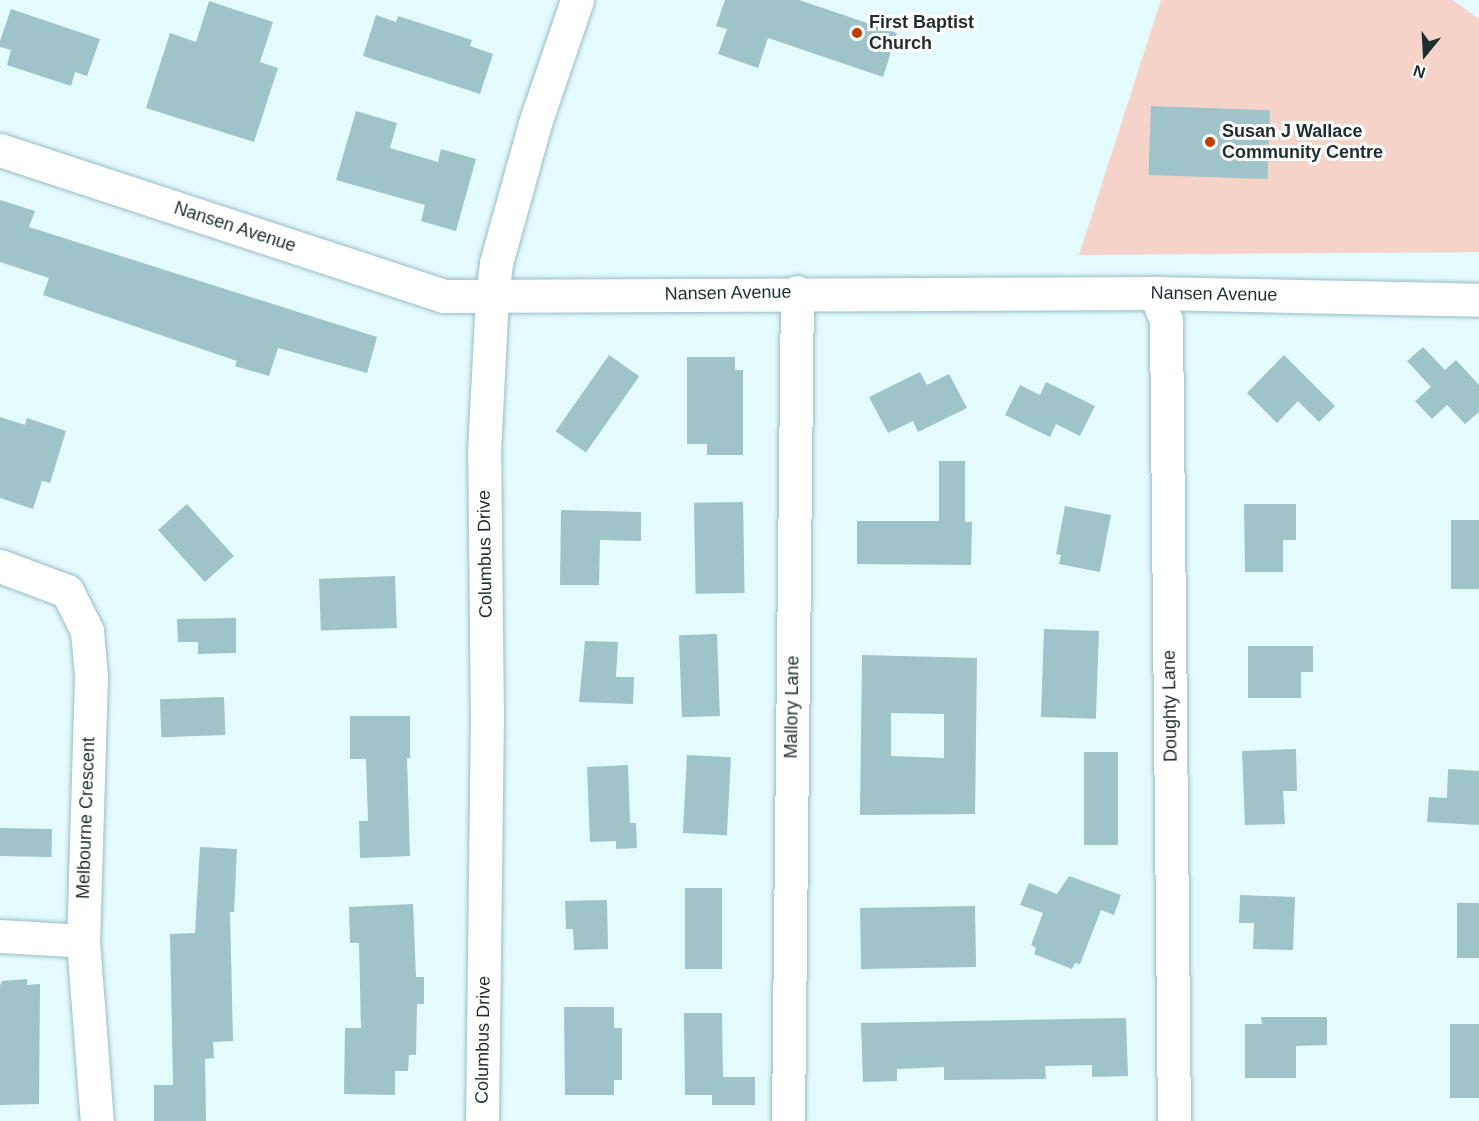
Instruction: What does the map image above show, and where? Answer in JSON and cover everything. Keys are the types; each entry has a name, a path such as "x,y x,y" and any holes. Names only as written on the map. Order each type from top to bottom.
{"street":[{"name":"Columbus Drive","path":"482,1121 487,721 484,453 492,296 496,262 535,123 577,0"},
{"name":"Nansen Avenue","path":"0,150 443,296 797,292 1155,293 1479,300"},
{"name":"Mallory Lane","path":"788,1121 797,292"},
{"name":"Doughty Lane","path":"1155,293 1166,320 1174,1121"},
{"name":"Melbourne Crescent","path":"0,566 67,591 87,631 91,676 83,941 97,1121"},
{"path":"0,936 83,941"}],"shaded area":[{"path":"1161,0 1453,0 1479,19 1479,252 1079,255"}],"building":[{"path":"725,0 799,0 897,33 883,77 768,38 758,68 718,54 727,29 716,26"},
{"path":"209,1 273,22 260,62 278,68 254,142 146,108 170,33 196,42"},
{"path":"11,9 100,39 87,76 75,72 71,86 7,65 11,50 0,47 0,41"},
{"path":"376,15 396,22 398,16 472,40 470,46 493,54 480,94 363,56"},
{"name":"Susan J Wallace Community Centre","path":"1151,106 1270,110 1268,179 1149,175"},
{"path":"356,111 397,123 390,148 438,162 441,149 476,159 456,231 421,221 425,205 336,180"},
{"path":"0,200 35,211 29,227 377,337 367,373 278,348 269,376 235,366 237,361 43,295 49,278 0,262"},
{"path":"1423,347 1445,370 1456,360 1479,385 1479,412 1465,424 1447,405 1432,419 1415,401 1431,387 1407,361"},
{"path":"609,355 639,376 586,452 556,431"},
{"path":"1284,355 1335,406 1319,422 1298,401 1277,423 1247,393"},
{"path":"687,357 735,357 735,370 743,370 743,455 707,455 707,444 687,444"},
{"path":"920,372 927,385 949,374 967,408 918,432 913,421 888,433 869,397"},
{"path":"1046,382 1095,406 1080,436 1056,424 1050,437 1005,415 1020,385 1040,395"},
{"path":"0,417 25,425 27,418 66,431 50,483 42,481 33,509 0,498"},
{"path":"939,461 965,461 965,522 972,522 971,565 857,564 857,521 939,521"},
{"path":"743,502 745,593 696,594 694,503"},
{"path":"187,504 234,556 205,582 158,530"},
{"path":"1244,504 1296,504 1296,540 1283,540 1283,572 1245,572"},
{"path":"1065,506 1111,515 1100,572 1059,564 1061,555 1056,554"},
{"path":"561,510 641,512 641,541 600,540 599,585 560,585"},
{"path":"1451,520 1479,520 1479,589 1451,589"},
{"path":"395,576 397,628 321,631 319,579"},
{"path":"236,618 236,653 198,654 198,642 178,642 177,619"},
{"path":"1044,629 1099,631 1096,719 1041,717"},
{"path":"717,634 720,716 682,717 679,635"},
{"path":"585,641 618,642 616,677 634,677 633,704 579,702"},
{"path":"1248,646 1313,646 1313,672 1301,672 1301,698 1248,698"},
{"path":"862,655 977,658 975,814 860,815","holes":["891,713 944,714 944,758 891,756"]},
{"path":"224,697 225,735 161,737 160,699"},
{"path":"350,716 410,716 410,758 407,758 410,856 360,858 359,821 368,821 366,759 350,759"},
{"path":"1296,749 1297,791 1283,791 1285,824 1245,825 1242,751"},
{"path":"1084,752 1118,752 1118,845 1084,845"},
{"path":"687,755 731,757 727,835 683,833"},
{"path":"628,765 630,823 636,823 637,848 616,849 616,841 590,842 587,767"},
{"path":"1448,769 1479,771 1479,825 1427,822 1429,797 1447,798"},
{"path":"0,828 52,829 52,857 0,856"},
{"path":"200,847 237,849 234,912 230,912 233,1041 213,1042 214,1058 205,1059 206,1121 154,1121 154,1085 173,1085 170,934 195,933"},
{"path":"1069,876 1121,895 1114,915 1101,910 1080,964 1075,963 1072,969 1034,954 1036,948 1031,945 1043,913 1020,905 1029,883 1057,894"},
{"path":"685,888 722,888 722,969 685,969"},
{"path":"1240,895 1295,897 1293,950 1253,949 1254,923 1239,923"},
{"path":"607,900 608,949 574,950 573,929 566,929 565,901"},
{"path":"1457,903 1479,903 1479,958 1457,958"},
{"path":"413,904 416,977 424,977 424,1004 417,1004 416,1055 409,1055 408,1071 395,1071 395,1095 344,1094 345,1028 361,1028 359,943 350,943 349,907"},
{"path":"975,906 976,967 861,969 860,908"},
{"path":"27,979 27,985 40,984 39,1104 0,1105 0,986 2,981"},
{"path":"564,1007 614,1007 614,1028 622,1028 622,1080 614,1080 614,1095 565,1095"},
{"path":"684,1013 722,1013 723,1077 755,1077 755,1105 712,1105 712,1095 685,1095"},
{"path":"1261,1017 1327,1017 1327,1045 1296,1046 1296,1078 1245,1078 1245,1024 1262,1024"},
{"path":"1126,1018 1128,1076 1092,1077 1092,1065 1045,1066 1046,1079 944,1080 944,1067 897,1069 897,1081 863,1082 861,1023"},
{"path":"1450,1024 1479,1024 1479,1098 1450,1098"}],"place":[{"name":"First Baptist Church","path":"857,33"},
{"name":"Susan J Wallace Community Centre","path":"1210,142"}]}
